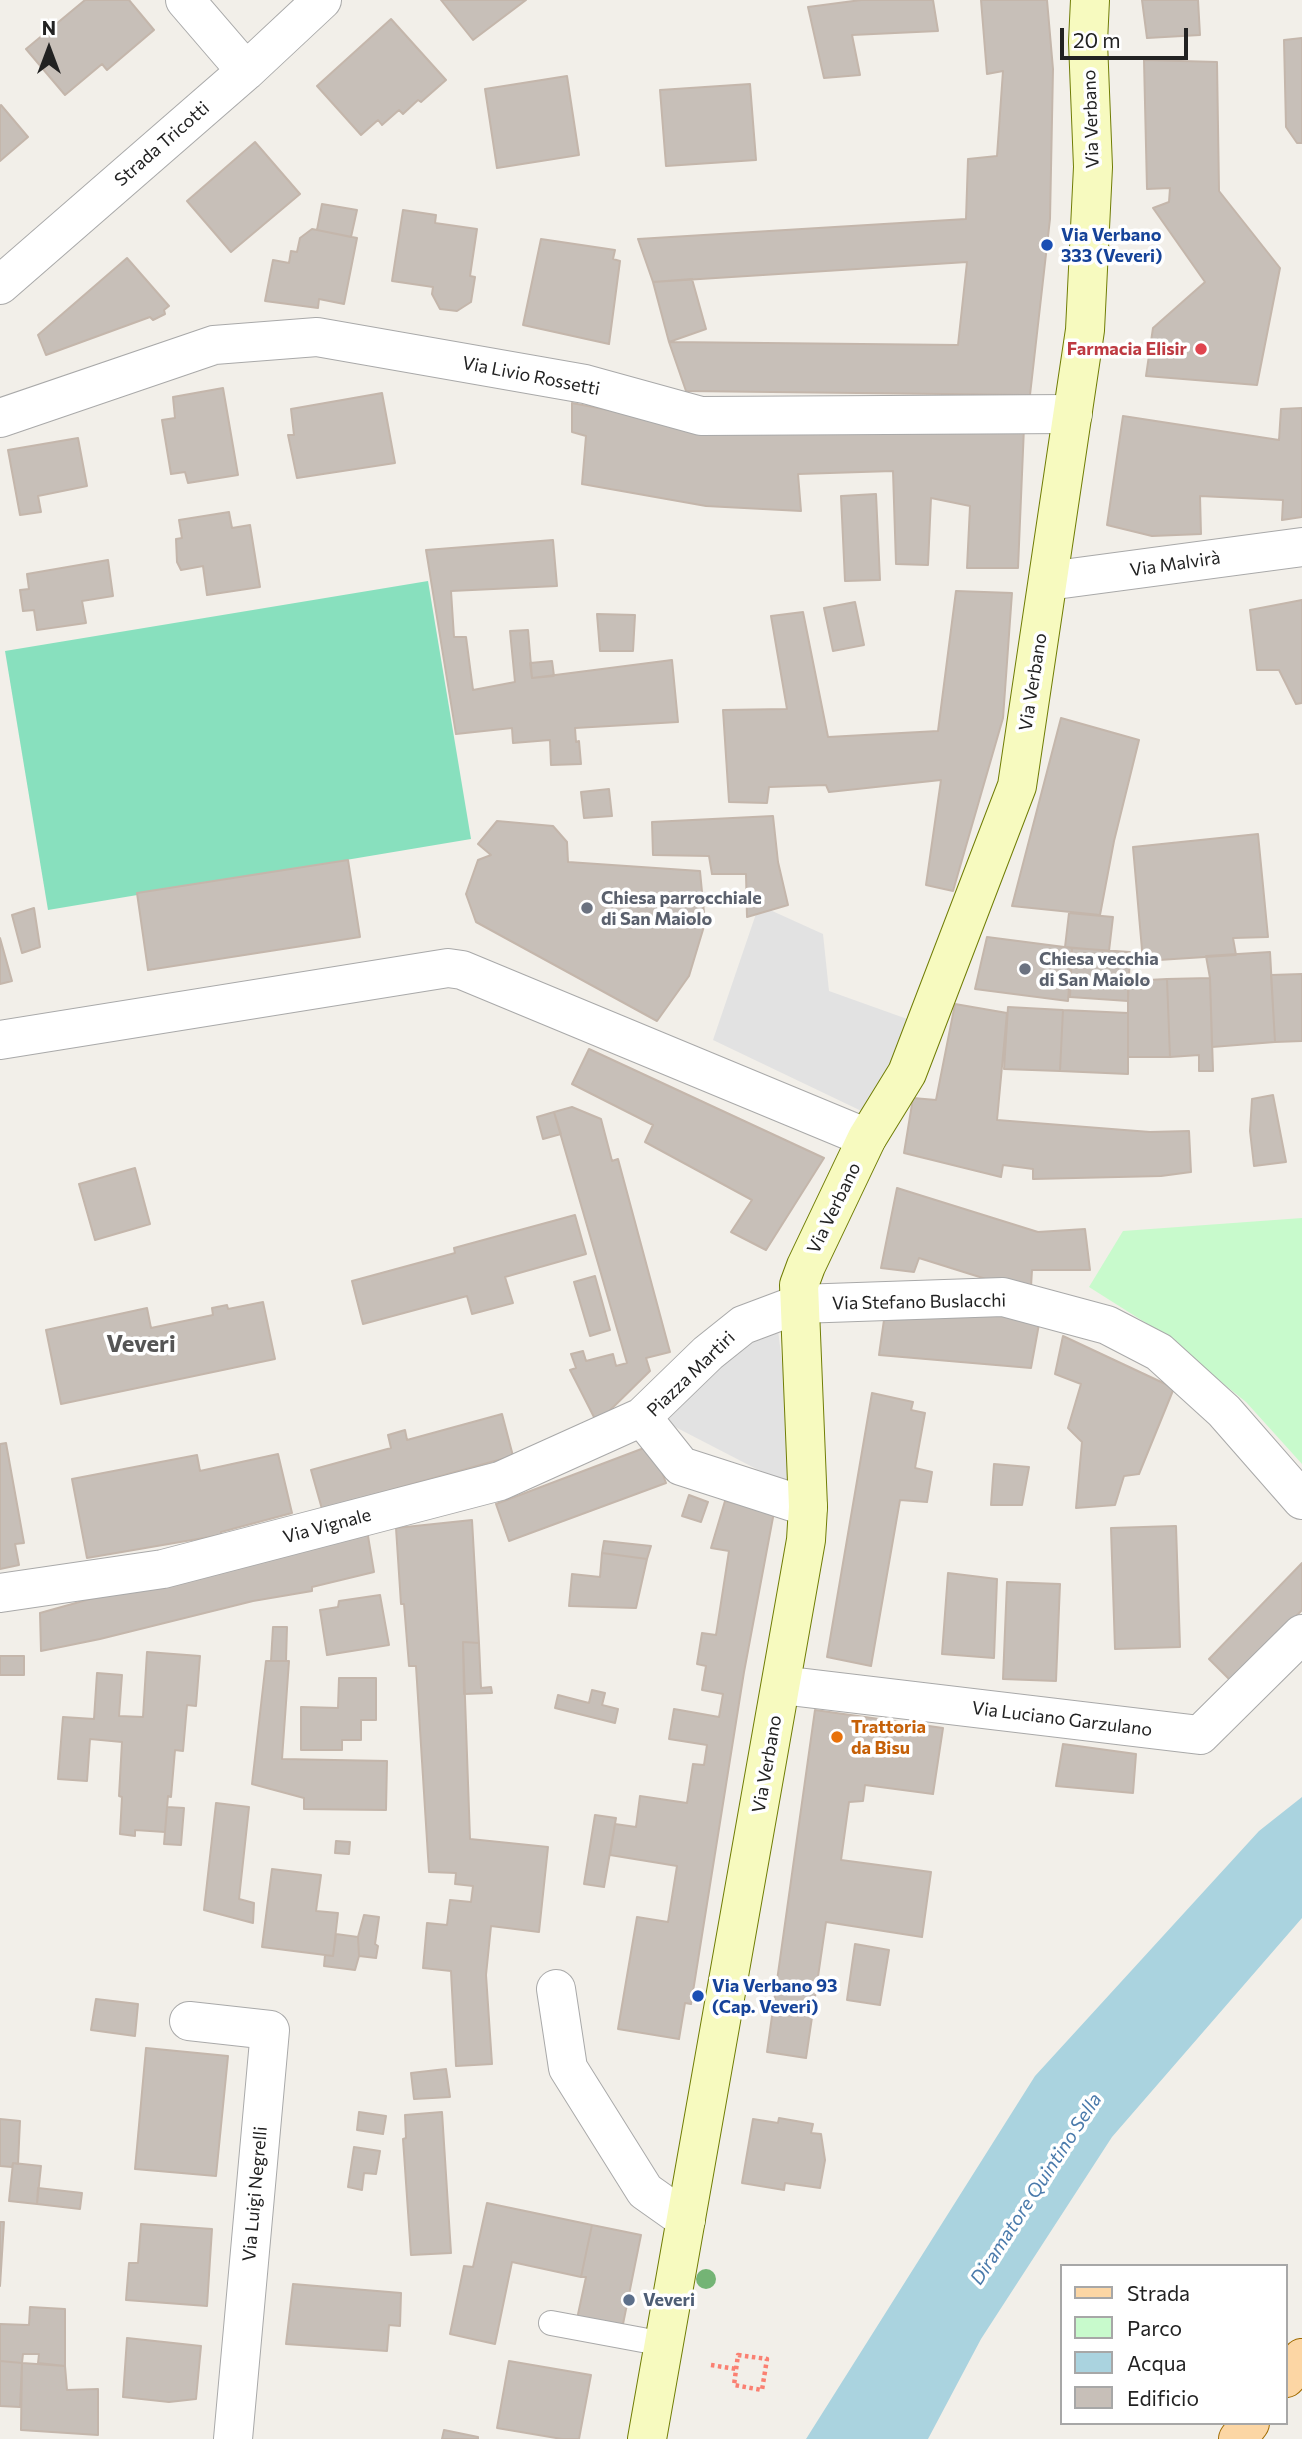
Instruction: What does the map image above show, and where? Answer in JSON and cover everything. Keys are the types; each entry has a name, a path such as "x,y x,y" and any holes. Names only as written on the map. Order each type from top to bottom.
{"main road":[{"path":"1288,2376 1302,2358"}],"street":[{"path":"184,0 246,71"},
{"name":"Strada Tricotti","path":"0,285 246,71 322,0"},
{"name":"Via Verbano","path":"647,2439 806,1540 808,1507 799,1285 867,1138 907,1073 1017,786 1085,330 1092,181 1088,43 1090,0"},
{"name":"Via Livio Rossetti","path":"0,418 214,345 317,337 585,384 701,416 1073,414"},
{"name":"Via Malvirà","path":"1048,581 1302,547"},
{"path":"0,1040 448,968 462,970 867,1138"},
{"name":"Via Stefano Buslacchi","path":"799,1304 1003,1297 1107,1325 1159,1352 1224,1411 1302,1500"},
{"name":"Piazza Martiri","path":"799,1304 743,1325 708,1353 642,1417 681,1466 808,1507"},
{"name":"Via Vignale","path":"0,1593 163,1569 500,1481 642,1417"},
{"name":"Via Luciano Garzulano","path":"782,1685 1199,1735 1302,1634"},
{"path":"556,1989 568,2068 645,2191 686,2220"},
{"name":"Via Luigi Negrelli","path":"189,2021 270,2030 233,2439"}],"lane":[{"path":"551,2323 664,2344"}],"path":[{"path":"738,2355 766,2359 762,2390 734,2385 736,2369 738,2355"},
{"path":"712,2365 736,2369"}],"green space":[{"path":"428,581 471,839 48,910 5,651"},
{"path":"1302,1218 1302,1464 1246,1402 1157,1330 1089,1287 1123,1231"}],"shaded area":[{"path":"759,905 823,934 829,991 910,1020 874,1117 713,1040"},
{"path":"777,1321 797,1490 654,1416"}],"water":[{"name":"Diramatore Quintino Sella","path":"1302,1797 1302,1918 1112,2137 981,2339 928,2439 806,2439 1035,2076 1259,1831"}],"building":[{"path":"85,0 129,0 154,30 107,70 102,64 65,95 26,49"},
{"path":"441,0 526,0 473,40"},
{"path":"861,0 933,0 938,31 852,35 860,75 824,78 808,7"},
{"path":"981,0 1047,0 1053,69 1050,219 1030,395 686,391 669,342 958,345 967,262 653,282 638,239 966,219 968,159 997,156 1003,71 987,74"},
{"path":"1142,0 1198,0 1200,35 1147,38"},
{"path":"391,19 446,80 403,114 399,110 382,125 378,120 361,135 317,86"},
{"path":"1302,38 1302,143 1297,143 1286,127 1284,40"},
{"path":"1144,60 1217,62 1219,191 1280,268 1257,385 1146,376 1153,328 1205,282 1153,208 1169,202 1170,188 1147,189"},
{"path":"567,76 579,155 497,168 485,89"},
{"path":"750,84 756,160 666,166 660,90"},
{"path":"0,106 28,137 0,161"},
{"path":"255,142 300,194 231,252 187,201"},
{"path":"322,204 357,210 351,237 317,230"},
{"path":"403,210 436,215 435,223 477,229 470,276 475,277 471,302 457,311 440,309 432,294 433,287 392,281"},
{"path":"312,229 357,238 344,304 319,299 318,308 265,301 273,260 289,263 291,251 297,252 300,238"},
{"path":"541,239 615,250 613,259 620,261 609,344 523,325"},
{"path":"127,258 169,306 164,310 165,314 46,355 38,335"},
{"path":"692,279 706,329 669,342 653,282"},
{"path":"223,388 238,475 188,483 185,472 171,474 162,420 175,418 173,397"},
{"path":"382,393 395,463 297,478 288,435 294,435 291,409"},
{"path":"572,403 703,428 1024,427 1018,568 967,568 970,506 931,498 928,565 896,564 893,471 798,474 801,511 706,506 582,484 586,436 572,432"},
{"path":"1302,408 1302,517 1282,520 1283,500 1200,496 1201,534 1152,536 1107,525 1123,416 1279,440 1281,409"},
{"path":"78,438 87,486 38,496 41,512 20,515 8,450"},
{"path":"876,494 880,580 845,581 841,496"},
{"path":"229,512 232,528 250,525 260,587 207,595 203,566 181,570 177,562 176,539 182,538 179,520"},
{"path":"553,540 557,586 451,591 454,637 466,637 473,690 515,682 510,631 528,630 532,678 672,660 678,722 575,728 581,764 551,765 550,740 513,743 512,728 456,734 426,550"},
{"path":"108,560 113,596 82,601 86,623 37,630 34,610 23,611 20,590 29,589 27,574"},
{"path":"956,591 1012,593 1003,718 953,891 926,885 941,780 829,792 826,785 769,787 767,803 729,802 723,710 787,709 771,616 803,612 828,737 938,731"},
{"path":"1302,600 1302,703 1296,704 1279,670 1257,670 1250,610"},
{"path":"855,602 864,645 833,651 824,608"},
{"path":"597,614 635,615 633,651 600,651"},
{"path":"552,661 554,676 532,678 530,663"},
{"path":"1061,718 1139,740 1114,841 1100,915 1012,906"},
{"path":"609,789 612,816 584,818 581,792"},
{"path":"773,816 778,862 788,905 747,917 746,874 712,874 709,856 653,855 652,822"},
{"name":"Chiesa parrocchiale di San Maiolo","path":"497,821 553,826 567,842 568,862 700,871 705,923 689,976 657,1021 476,922 466,894 478,860 491,855 478,844"},
{"path":"1258,834 1268,937 1233,938 1236,955 1143,961 1133,847"},
{"path":"348,860 360,937 148,970 137,893"},
{"path":"34,908 40,947 22,953 12,915"},
{"path":"1069,913 1113,917 1109,951 1065,947"},
{"name":"Chiesa vecchia di San Maiolo","path":"987,937 1072,948 1068,1001 975,989"},
{"path":"0,938 12,981 0,984"},
{"path":"1072,948 1130,952 1128,1001 1070,997"},
{"path":"1270,952 1275,1042 1212,1047 1210,978 1206,956"},
{"path":"1302,974 1302,1041 1275,1042 1271,975"},
{"path":"1210,978 1213,1071 1199,1071 1199,1055 1170,1057 1167,979"},
{"path":"1167,979 1170,1057 1128,1057 1128,981"},
{"path":"955,1004 1007,1013 997,1120 1150,1132 1189,1131 1191,1172 1161,1176 1033,1179 1033,1169 1003,1165 1001,1177 904,1153 913,1098 936,1100"},
{"path":"1008,1007 1063,1010 1060,1071 1004,1069"},
{"path":"1063,1010 1128,1013 1128,1074 1060,1071"},
{"path":"589,1049 824,1158 766,1250 731,1232 752,1200 645,1142 653,1125 572,1084"},
{"path":"1273,1095 1286,1162 1254,1166 1250,1131 1252,1099"},
{"path":"572,1107 601,1119 612,1161 618,1159 670,1352 646,1358 650,1371 597,1423 570,1370 576,1368 571,1354 583,1351 586,1361 613,1354 616,1366 627,1363 554,1112"},
{"path":"554,1112 561,1134 543,1139 537,1117"},
{"path":"135,1168 150,1224 95,1240 79,1184"},
{"path":"897,1188 1038,1232 1085,1229 1090,1270 1032,1270 1031,1287 986,1279 919,1258 914,1272 881,1268"},
{"path":"575,1215 586,1254 505,1277 513,1303 472,1314 467,1296 363,1324 352,1281 455,1253 454,1248"},
{"path":"595,1276 610,1330 590,1336 574,1282"},
{"path":"263,1302 275,1359 61,1404 46,1330 147,1308 151,1328 213,1315 212,1308 227,1305 228,1309"},
{"path":"1006,1312 1039,1324 1031,1368 879,1355 885,1313"},
{"path":"1063,1336 1174,1388 1139,1474 1124,1476 1115,1505 1076,1508 1082,1442 1068,1428 1081,1384 1055,1374"},
{"path":"872,1393 913,1402 911,1410 925,1413 915,1468 932,1472 927,1502 900,1500 871,1666 827,1657"},
{"path":"502,1414 513,1456 322,1509 311,1470 391,1448 388,1435 405,1430 407,1440"},
{"path":"6,1443 24,1543 15,1544 19,1565 0,1569 0,1444"},
{"path":"652,1445 666,1483 509,1541 496,1504"},
{"path":"278,1454 292,1513 221,1532 221,1535 87,1558 72,1479 197,1455 200,1471"},
{"path":"994,1464 1029,1467 1022,1505 991,1505"},
{"path":"689,1495 708,1502 701,1522 682,1516"},
{"path":"725,1501 774,1512 744,1672 691,2004 685,2003 679,2039 618,2029 637,1917 668,1922 677,1866 610,1855 615,1824 636,1827 640,1796 687,1803 693,1764 704,1765 707,1745 669,1739 674,1709 719,1717 723,1694 702,1690 706,1666 697,1664 702,1633 716,1635 729,1551 711,1548"},
{"path":"472,1520 479,1643 463,1642 470,1839 548,1847 539,1932 491,1926 486,1975 492,2064 456,2066 451,1971 423,1968 427,1923 447,1925 450,1900 471,1902 473,1886 455,1884 456,1873 429,1872 416,1666 409,1666 404,1604 401,1604 396,1528"},
{"path":"1176,1526 1180,1647 1115,1649 1111,1528"},
{"path":"367,1530 374,1572 312,1587 312,1591 253,1601 41,1651 40,1613 176,1575"},
{"path":"604,1541 651,1546 647,1559 602,1553"},
{"path":"602,1553 647,1559 636,1608 569,1606 572,1574 600,1577"},
{"path":"1302,1563 1302,1610 1232,1682 1209,1659"},
{"path":"948,1573 997,1579 994,1658 942,1654"},
{"path":"1007,1582 1060,1584 1056,1681 1003,1679"},
{"path":"380,1595 389,1645 327,1655 320,1610 338,1607 339,1601"},
{"path":"273,1627 287,1627 286,1661 271,1661"},
{"path":"463,1642 479,1643 481,1688 491,1687 492,1693 464,1694"},
{"path":"147,1652 200,1656 196,1706 187,1705 183,1751 175,1750 165,1832 135,1830 135,1836 120,1834 122,1742 90,1739 87,1781 58,1779 63,1717 94,1719 97,1673 122,1675 119,1716 143,1717"},
{"path":"0,1656 24,1656 24,1675 0,1675"},
{"path":"266,1661 289,1661 282,1759 387,1761 386,1810 304,1809 304,1798 252,1784"},
{"path":"339,1678 376,1678 376,1720 361,1720 361,1740 342,1740 342,1750 301,1750 301,1707 338,1708"},
{"path":"592,1690 605,1693 602,1705 618,1709 615,1723 555,1708 558,1695 589,1703"},
{"path":"815,1710 943,1728 933,1794 865,1785 863,1801 849,1802 841,1860 931,1872 922,1937 826,1922 806,2058 767,2052"},
{"path":"1063,1744 1136,1754 1133,1793 1056,1786"},
{"path":"216,1803 249,1807 239,1899 254,1903 253,1923 204,1910"},
{"path":"167,1807 184,1808 181,1845 164,1844"},
{"path":"595,1815 616,1818 604,1887 584,1884"},
{"path":"336,1841 350,1842 349,1854 335,1853"},
{"path":"272,1869 321,1875 316,1911 338,1913 333,1956 262,1947"},
{"path":"364,1915 379,1917 376,1958 359,1956 358,1937"},
{"path":"336,1934 358,1937 359,1956 355,1970 324,1966 325,1955 333,1956"},
{"path":"855,1944 889,1950 880,2005 847,2000"},
{"path":"96,1999 138,2004 135,2036 91,2030"},
{"path":"146,2048 228,2056 216,2176 135,2169"},
{"path":"446,2069 450,2097 414,2099 411,2073"},
{"path":"359,2112 386,2116 383,2134 357,2130"},
{"path":"442,2112 451,2253 411,2255 403,2139 406,2138 405,2115"},
{"path":"779,2118 813,2124 811,2133 821,2134 825,2160 820,2188 785,2183 784,2190 742,2183 753,2119 778,2123"},
{"path":"0,2119 20,2121 18,2164 13,2163 12,2167 0,2166"},
{"path":"354,2147 380,2151 376,2174 364,2173 362,2190 348,2187"},
{"path":"13,2163 41,2166 37,2204 9,2201"},
{"path":"38,2188 82,2193 80,2209 37,2204"},
{"path":"487,2203 592,2225 581,2277 512,2262 495,2344 450,2334 464,2266 473,2267"},
{"path":"0,2222 4,2222 0,2286"},
{"path":"141,2224 212,2229 207,2306 126,2300 129,2263 138,2263"},
{"path":"592,2225 641,2235 622,2329 577,2319 586,2277 581,2277"},
{"path":"293,2284 401,2293 400,2326 389,2325 387,2351 286,2344"},
{"path":"30,2307 65,2309 65,2366 38,2363 39,2354 23,2354 22,2363 0,2361 0,2324 29,2325"},
{"path":"127,2338 201,2346 196,2399 169,2402 123,2397"},
{"path":"0,2361 22,2363 20,2407 0,2406"},
{"path":"509,2361 591,2375 579,2439 562,2439 497,2428"},
{"path":"22,2363 65,2366 67,2390 98,2389 98,2435 21,2430"},
{"path":"444,2430 478,2437 478,2439 442,2439"}],"place":[{"name":"Via Verbano 333 (Veveri)","path":"1047,245"},
{"name":"Farmacia Elisir","path":"1201,349"},
{"name":"Chiesa parrocchiale di San Maiolo","path":"587,908"},
{"name":"Chiesa vecchia di San Maiolo","path":"1025,969"},
{"name":"Trattoria da Bisu","path":"837,1737"},
{"name":"Via Verbano 93 (Cap. Veveri)","path":"698,1996"},
{"name":"Veveri","path":"629,2300"}],"district":[{"name":"Veveri","path":"141,1344"}]}
